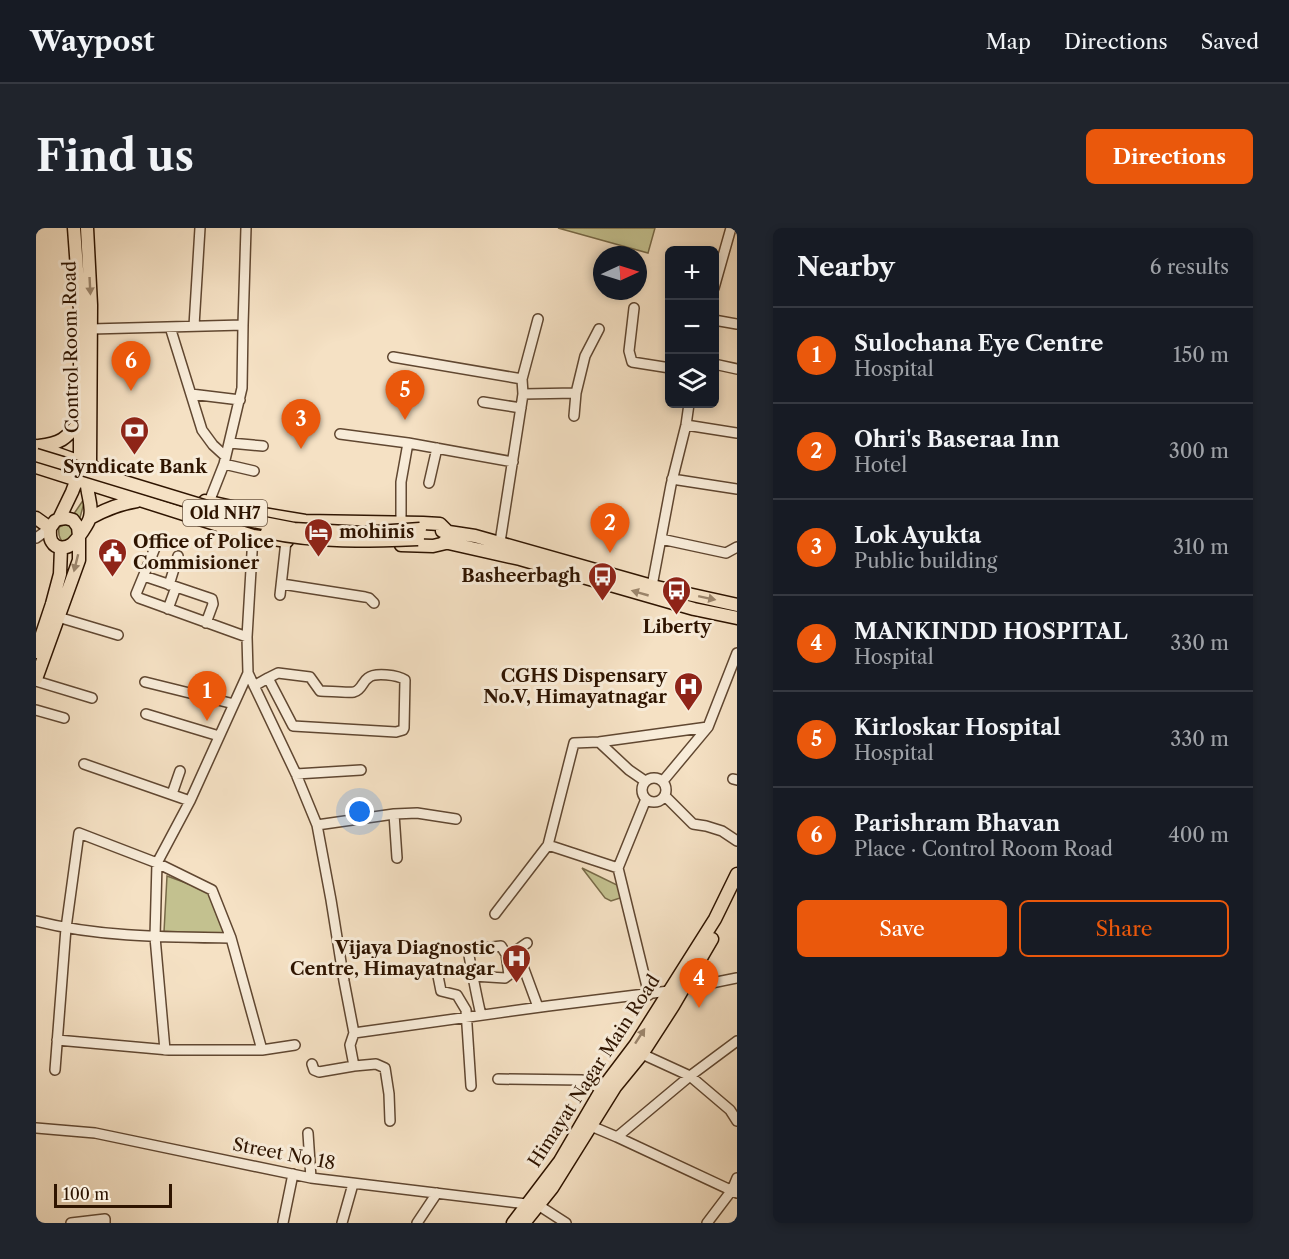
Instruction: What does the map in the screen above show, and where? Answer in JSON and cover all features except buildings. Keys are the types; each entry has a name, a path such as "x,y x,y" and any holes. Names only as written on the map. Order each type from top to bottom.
{"main road":[{"name":"Control Room Road","path":"74,228 80,310 80,422 85,464"},
{"name":"Control Room Road","path":"85,464 91,329 87,228"},
{"path":"36,446 58,442 80,422"},
{"path":"36,446 85,464 209,502 263,514 305,521 441,524 449,537 434,546 342,545 253,536 36,467"},
{"name":"Old NH7","path":"36,454 253,521 294,529 449,537 475,536 652,586 737,605"},
{"name":"Old NH7","path":"36,462 256,530 285,536 350,541 419,534"},
{"path":"85,464 82,481 59,519 50,528 51,541 56,546 61,548 71,545 90,518 105,509 140,501"},
{"path":"82,481 90,518"},
{"path":"36,518 50,528"},
{"path":"36,680 78,560 78,527 72,520 59,519"},
{"name":"Old NH7","path":"449,537 737,620"},
{"path":"36,652 60,574 61,548"},
{"name":"Himayat Nagar Main Road","path":"513,1223 532,1204 602,1089 636,1044 715,919 737,874"},
{"path":"524,1223 532,1204 552,1188 615,1087 642,1054 673,1006 737,894"},
{"path":"669,991 682,989"}],"street":[{"path":"194,326 200,228"},
{"path":"209,502 225,460 242,388 246,228"},
{"path":"719,270 731,228"},
{"path":"634,308 629,351 632,362 665,367"},
{"path":"500,542 521,408 522,379 538,319"},
{"path":"719,321 737,324"},
{"path":"91,329 243,325"},
{"path":"170,327 202,430 225,460 254,471"},
{"path":"574,416 576,393 585,356 599,329"},
{"path":"393,357 522,379"},
{"path":"719,365 737,369"},
{"path":"523,393 576,393"},
{"path":"191,394 240,399"},
{"path":"483,402 521,408"},
{"path":"652,586 672,479 689,408"},
{"path":"686,425 737,433"},
{"path":"340,434 408,442 513,462"},
{"path":"230,442 263,446"},
{"path":"401,522 401,482 408,442"},
{"path":"429,483 437,448"},
{"path":"672,479 737,489"},
{"path":"36,538 50,528"},
{"path":"253,536 247,638 248,673 296,774 317,825 354,1033 350,1045 354,1066"},
{"path":"661,539 726,553 737,547"},
{"path":"280,595 286,541"},
{"path":"157,543 138,598 247,638"},
{"path":"168,609 178,556"},
{"path":"144,576 212,599 213,604 206,623"},
{"path":"282,584 369,598 374,603"},
{"path":"58,617 118,635"},
{"path":"663,781 708,727 737,653"},
{"path":"165,1050 155,937 157,863 190,801 248,673"},
{"path":"254,686 268,678 278,673 310,677 320,691 354,692 368,678 375,675 401,676 405,680 404,728 396,732 293,726 268,678"},
{"path":"36,680 92,698"},
{"path":"144,682 234,704"},
{"path":"36,710 64,718"},
{"path":"146,714 219,736"},
{"path":"495,914 548,845 574,743 599,742 708,727"},
{"path":"599,742 645,782"},
{"path":"84,764 190,801"},
{"path":"296,774 361,770"},
{"path":"172,794 180,771"},
{"path":"653,778 663,781 666,789 665,796 655,803 646,799 642,794 645,782 653,778"},
{"path":"665,796 693,824 722,831 737,841"},
{"path":"646,799 618,868 649,995"},
{"path":"317,825 417,813 456,819"},
{"path":"394,814 397,858"},
{"path":"55,1070 66,928 79,833 157,863 212,890 231,938 262,1050"},
{"path":"548,845 618,868"},
{"path":"36,921 66,928 155,937 231,938"},
{"path":"526,943 517,950 538,1007"},
{"path":"473,976 508,977 506,954 501,945 468,950 473,976 481,1015"},
{"path":"438,976 441,992 457,995 466,1010 471,1086"},
{"path":"682,989 737,978"},
{"path":"354,1033 669,991"},
{"path":"57,1040 165,1050 262,1050 295,1045"},
{"path":"617,1137 690,1076 737,1041"},
{"path":"642,1054 690,1076 730,1110 737,1121"},
{"path":"312,1064 314,1070 318,1072 376,1064 385,1068 390,1121"},
{"path":"498,1079 582,1080 602,1089"},
{"path":"591,1126 734,1191"},
{"name":"Street No 18","path":"36,1128 95,1133 311,1178 532,1204"},
{"path":"308,1133 311,1178"},
{"path":"283,1223 293,1174"},
{"path":"707,1223 734,1191 737,1178"},
{"path":"342,1223 353,1184"},
{"path":"417,1223 437,1193"},
{"path":"532,1204 566,1223"},
{"path":"71,1223 105,1219 105,1223"}],"shaded area":[{"path":"558,228 655,228 648,253 647,246 623,246"},
{"path":"86,496 77,528 78,535 64,543 59,536 59,527 67,524"},
{"path":"582,868 617,885 623,897 611,901 605,898"},
{"path":"167,876 208,891 224,933 164,932"}],"place":[{"name":"Parishram Bhavan","path":"131,391"},
{"name":"Kirloskar Hospital","path":"405,420"},
{"name":"Lok Ayukta","path":"301,449"},
{"name":"Syndicate Bank","path":"135,456"},
{"name":"Ohri's Baseraa Inn","path":"610,553"},
{"name":"mohinis","path":"318,558"},
{"name":"Office of Police Commisioner","path":"112,578"},
{"name":"Basheerbagh","path":"602,602"},
{"name":"Liberty","path":"677,616"},
{"name":"CGHS Dispensary No.V, Himayatnagar","path":"688,712"},
{"name":"Sulochana Eye Centre","path":"207,721"},
{"name":"Vijaya Diagnostic Centre, Himayatnagar","path":"516,984"},
{"name":"MANKINDD HOSPITAL","path":"699,1008"}]}
